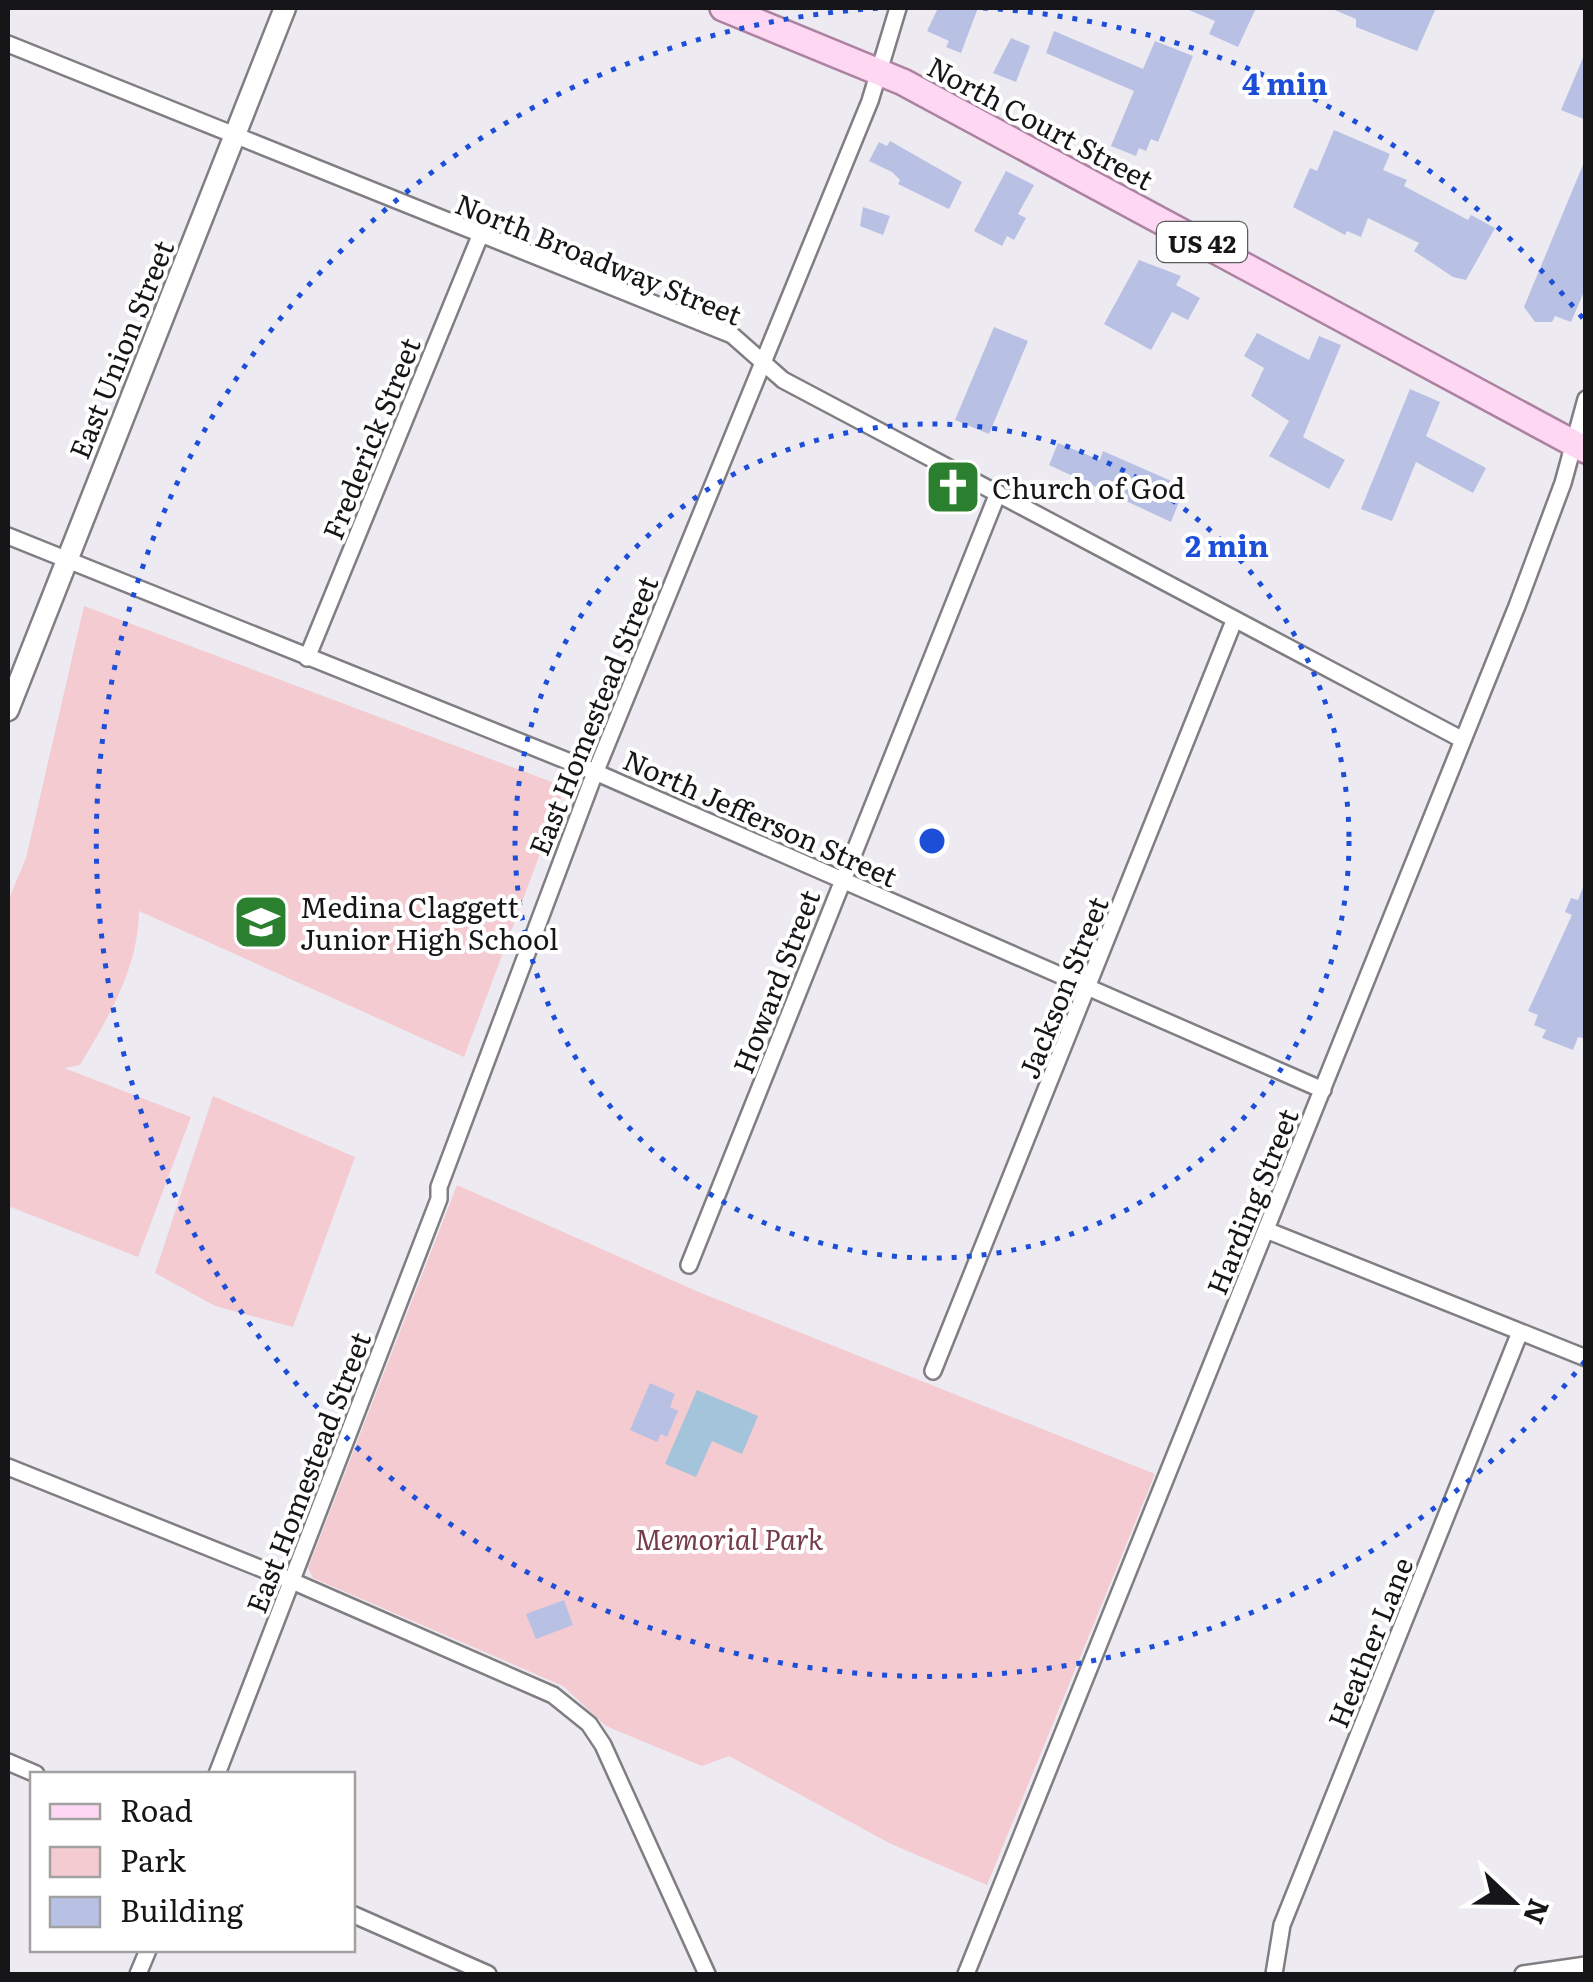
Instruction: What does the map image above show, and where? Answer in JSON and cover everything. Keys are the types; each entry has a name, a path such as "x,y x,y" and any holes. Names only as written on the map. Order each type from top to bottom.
{"main road":[{"name":"North Court Street","path":"723,8 877,71 1580,447"}],"street":[{"name":"East Union Street","path":"8,710 284,8"},
{"name":"East Homestead Street","path":"218,1772 439,1200 439,1187 595,772 864,115 898,8"},
{"name":"North Broadway Street","path":"8,44 732,335 783,380 1462,740"},
{"name":"Frederick Street","path":"307,658 480,236"},
{"name":"Harding Street","path":"966,1974 1580,447 1586,399"},
{"name":"Howard Street","path":"689,1265 998,494"},
{"name":"North Jefferson Street","path":"8,536 595,772 1323,1090"},
{"name":"Jackson Street","path":"933,1372 1234,621"},
{"path":"1266,1230 1586,1358"},
{"name":"Heather Lane","path":"1274,1974 1282,1925 1520,1332"},
{"path":"8,1467 292,1581 553,1696 572,1708 603,1745 707,1974"},
{"path":"8,1762 31,1772"},
{"path":"355,1915 488,1974"},
{"path":"1523,1974 1586,1965"}],"green space":[{"name":"Medina Claggett Junior High School","path":"84,606 565,787 464,1057 139,911 128,972 111,1010 80,1065 64,1068 191,1117 138,1257 8,1206 11,1047 8,901 26,858"},
{"path":"213,1096 355,1157 293,1327 215,1306 155,1273"},
{"name":"Memorial Park","path":"457,1185 701,1293 1155,1474 987,1885 891,1844 729,1756 702,1766 606,1726 563,1686 313,1578 308,1568"}],"water":[{"path":"697,1390 758,1416 742,1454 712,1441 696,1477 665,1464"}],"building":[{"path":"938,8 978,8 961,53 946,47 949,41 927,31"},
{"path":"1184,8 1256,8 1238,47 1209,34 1215,21"},
{"path":"1330,8 1436,8 1417,51 1356,27 1356,19"},
{"path":"1054,31 1143,69 1155,41 1193,56 1158,142 1151,139 1146,151 1139,148 1136,156 1111,146 1134,91 1046,53"},
{"path":"1011,38 1030,46 1016,82 993,73"},
{"path":"1586,53 1586,120 1561,110"},
{"path":"1334,130 1390,154 1383,170 1407,180 1404,186 1468,220 1471,215 1495,228 1466,280 1453,277 1414,251 1419,243 1368,218 1361,237 1347,231 1345,235 1293,207 1310,168 1317,171"},
{"path":"890,141 962,182 949,209 898,184 900,180 892,172 869,161 879,142 887,146"},
{"path":"1585,160 1586,287 1571,322 1555,316 1552,322 1535,322 1524,307"},
{"path":"1006,171 1034,185 1018,214 1026,218 1014,240 1007,236 1002,246 974,231"},
{"path":"863,207 890,216 883,235 860,226"},
{"path":"1139,260 1181,276 1176,285 1200,298 1188,320 1172,312 1151,350 1104,324"},
{"path":"994,327 1028,341 989,434 955,420"},
{"path":"1257,333 1309,360 1319,336 1341,345 1303,437 1345,460 1329,489 1269,456 1289,421 1251,396 1264,368 1244,356"},
{"path":"1410,389 1440,402 1426,436 1486,468 1473,493 1416,462 1392,521 1361,509"},
{"path":"1058,443 1100,460 1103,451 1185,487 1171,522 1049,465"},
{"path":"1585,882 1586,1039 1578,1037 1573,1050 1542,1038 1546,1030 1534,1025 1538,1015 1528,1011 1572,915 1565,912 1571,898 1578,900"},
{"path":"650,1383 675,1394 670,1407 678,1411 667,1437 661,1434 657,1442 630,1430"},
{"path":"564,1600 573,1625 536,1639 526,1614"}],"place":[{"name":"Church of God","path":"953,487"},
{"name":"Medina Claggett Junior High School","path":"261,922"}]}
